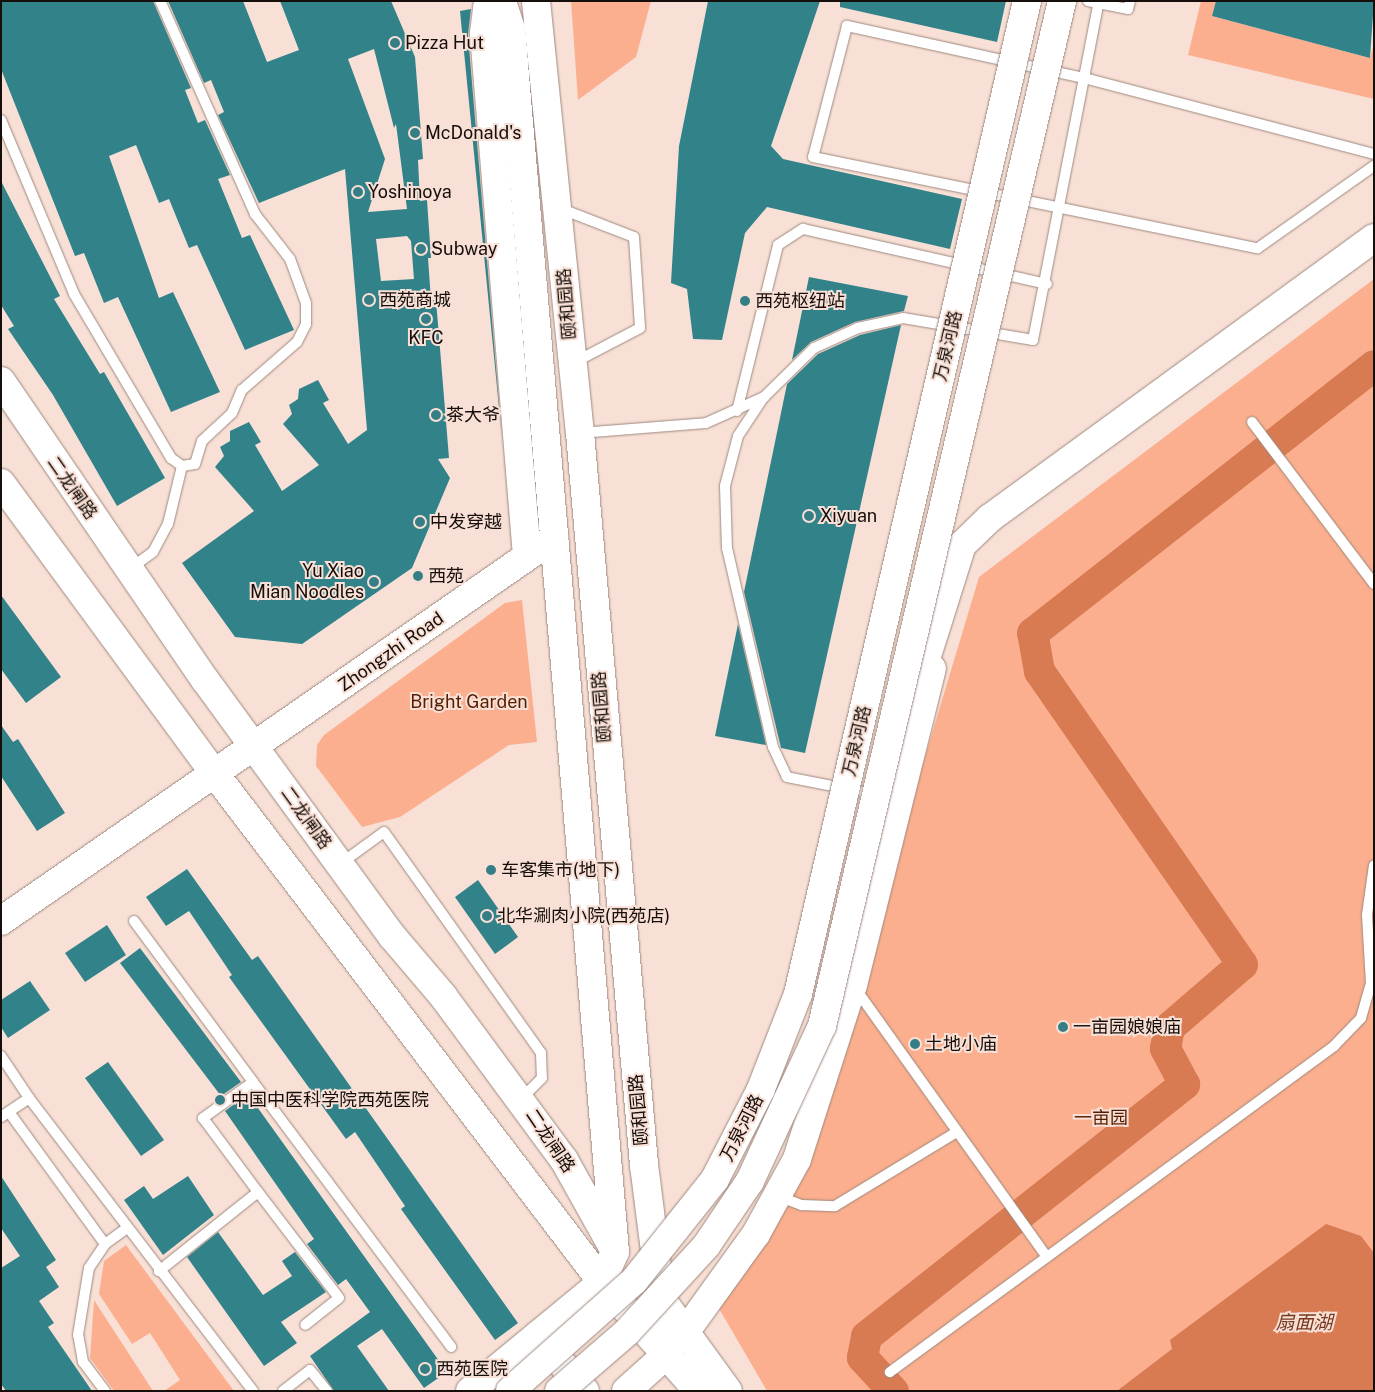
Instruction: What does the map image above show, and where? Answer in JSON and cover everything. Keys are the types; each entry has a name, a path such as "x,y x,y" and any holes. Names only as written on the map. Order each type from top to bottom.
{"main road":[{"path":"488,1 484,34 527,556"},
{"name":"颐和园路","path":"502,1 511,29 615,1252"},
{"name":"颐和园路","path":"536,1 580,433 659,1296 668,1353"},
{"name":"万泉河路","path":"510,1391 634,1281 715,1179 761,1089 798,994 1027,1"},
{"name":"万泉河路","path":"573,1386 666,1291 706,1246 750,1181 822,1026 905,684 1062,1"},
{"path":"905,684 926,659 962,545 990,518 1374,238"},
{"name":"二龙闸路","path":"1,381 128,570 254,747 339,864 521,1100 564,1160 615,1252 659,1296"},
{"path":"1,483 215,774 602,1282 637,1317 698,1391"},
{"name":"Zhongzhi Road","path":"215,774 554,538"},
{"path":"686,1331 756,1234 797,1159 853,985 932,669"},
{"path":"1,921 215,774"},
{"path":"470,1391 602,1282 615,1252"},
{"path":"538,1335 573,1386 659,1296 728,1391"},
{"path":"626,1391 668,1353"}],"lane":[{"path":"1,120 74,294 171,458 182,466 195,464 202,440 232,413 242,390 297,342 306,324 306,303 290,258 255,214 160,1"},
{"path":"1088,1 1128,9 1130,1"},
{"path":"900,797 788,777 773,748 727,548 725,486 738,436 764,397 814,348 858,328 903,318 1033,340 1047,284 1057,209 1099,2"},
{"path":"1374,154 1084,78 847,26 813,157 1057,209 1258,248 1374,166"},
{"path":"558,208 634,238 640,328 572,364"},
{"path":"737,411 778,245 803,229 1047,284"},
{"path":"580,433 706,423 737,411 764,397"},
{"path":"1252,422 1374,584"},
{"path":"128,570 153,552 168,524 182,466"},
{"path":"339,864 384,832 541,1053 542,1078 521,1100"},
{"path":"890,1372 1334,1046 1361,1018 1371,984 1367,915 1374,865"},
{"path":"134,921 451,1346"},
{"path":"853,985 955,1133 1047,1257"},
{"path":"1,1056 29,1098 159,1271 253,1391"},
{"path":"253,1082 203,1118 339,1298 305,1325"},
{"path":"29,1098 5,1115 105,1244"},
{"path":"777,1196 802,1205 835,1206 955,1133"},
{"path":"159,1271 258,1192"},
{"path":"105,1391 84,1362 78,1335 89,1268 105,1244 127,1228"},
{"path":"283,1391 310,1370 326,1391"}],"green space":[{"path":"571,1 651,1 636,57 578,100"},
{"path":"1201,1 1216,1 1212,16 1370,58 1374,44 1374,99 1188,55"},
{"name":"一亩园","path":"1374,279 1374,1391 767,1391 714,1300 801,1170 979,577"},
{"name":"Bright Garden","path":"522,600 537,742 509,745 400,817 362,827 316,766 317,745 324,735 505,603"},
{"path":"126,1245 234,1391 164,1391 180,1380 150,1333 132,1344 99,1294 104,1261"},
{"path":"94,1300 153,1391 114,1391 90,1358"}],"water":[{"name":"扇面湖","path":"1326,1224 1361,1236 1374,1253 1374,1391 1117,1391 1172,1349 1170,1340"}],"building":[{"path":"1,1 153,1 191,88 185,90 198,123 205,120 230,175 218,179 242,238 250,235 294,330 245,350 197,245 189,248 169,199 159,203 136,145 109,156 159,298 173,292 220,392 171,412 118,297 104,303 84,253 75,256 1,69"},
{"path":"168,1 243,1 267,62 299,50 280,1 391,1 415,57 423,159 418,160 420,201 427,200 431,258 428,258 431,300 436,300 449,458 438,459 450,478 412,568 302,644 235,637 182,563 254,511 215,467 224,456 220,447 230,441 230,431 249,422 261,442 255,445 282,491 319,465 283,424 292,414 289,405 298,399 299,389 318,380 329,400 323,403 348,444 367,430 345,169 259,203 218,115 224,112 211,80 204,83","holes":["374,49 394,128 396,124 407,209 368,212 385,159 348,59","407,236 411,241 414,279 381,281 376,239"]},
{"path":"708,1 820,1 771,146 783,159 962,199 950,249 767,207 745,233 722,340 693,339 687,289 671,283 679,146"},
{"path":"840,1 1006,1 997,42 840,7"},
{"path":"1216,1 1374,1 1370,58 1212,16"},
{"path":"471,9 468,35 502,438 460,11"},
{"path":"1,181 60,296 54,299 100,374 104,372 165,478 117,506 53,395 8,329 14,326 1,305"},
{"path":"809,277 908,296 904,311 855,322 811,342 792,360"},
{"name":"Xiyuan","path":"901,325 805,753 781,748 744,592 787,384 818,354 860,335"},
{"path":"1,595 61,677 26,703 1,669"},
{"path":"738,624 766,745 715,736"},
{"path":"1,725 13,742 18,739 65,813 37,831 1,776"},
{"path":"187,869 252,960 258,956 518,1323 495,1340 401,1209 405,1206 355,1132 346,1139 229,977 232,975 189,911 166,926 146,897"},
{"path":"478,880 518,937 495,954 455,897"},
{"path":"107,925 126,955 85,982 65,953"},
{"path":"140,948 241,1082 221,1096 120,963"},
{"path":"30,981 50,1010 8,1038 1,1027 1,1000"},
{"path":"108,1062 164,1140 141,1156 85,1078"},
{"path":"248,1094 447,1372 424,1388 382,1329 357,1346 389,1391 334,1391 310,1356 370,1312 346,1279 338,1285 307,1244 314,1239 225,1111"},
{"path":"1,1176 56,1260 46,1267 59,1287 39,1301 54,1323 48,1327 92,1391 6,1391 1,1384 1,1268 20,1256 1,1228"},
{"path":"188,1176 214,1215 163,1255 124,1200 144,1186 153,1199"},
{"path":"218,1232 263,1295 292,1276 282,1261 295,1252 326,1292 281,1322 297,1343 264,1366 187,1257"}],"waterway":[{"path":"893,1391 862,1357 866,1336 1184,1084 1165,1048 1169,1027 1242,964 1039,671 1032,633 1374,365"}],"place":[{"name":"Pizza Hut","path":"395,43"},
{"name":"McDonald's","path":"415,133"},
{"name":"Yoshinoya","path":"358,192"},
{"name":"Subway","path":"421,249"},
{"name":"西苑商城","path":"369,300"},
{"name":"西苑枢纽站","path":"745,301"},
{"name":"KFC","path":"426,319"},
{"name":"茶大爷","path":"436,415"},
{"name":"Xiyuan","path":"809,516"},
{"name":"中发穿越","path":"420,522"},
{"name":"西苑","path":"418,576"},
{"name":"Yu Xiao Mian Noodles","path":"374,582"},
{"name":"车客集市(地下)","path":"491,870"},
{"name":"北华涮肉小院(西苑店)","path":"487,916"},
{"name":"一亩园娘娘庙","path":"1063,1027"},
{"name":"土地小庙","path":"915,1044"},
{"name":"中国中医科学院西苑医院","path":"220,1100"},
{"name":"西苑医院","path":"425,1369"}]}
